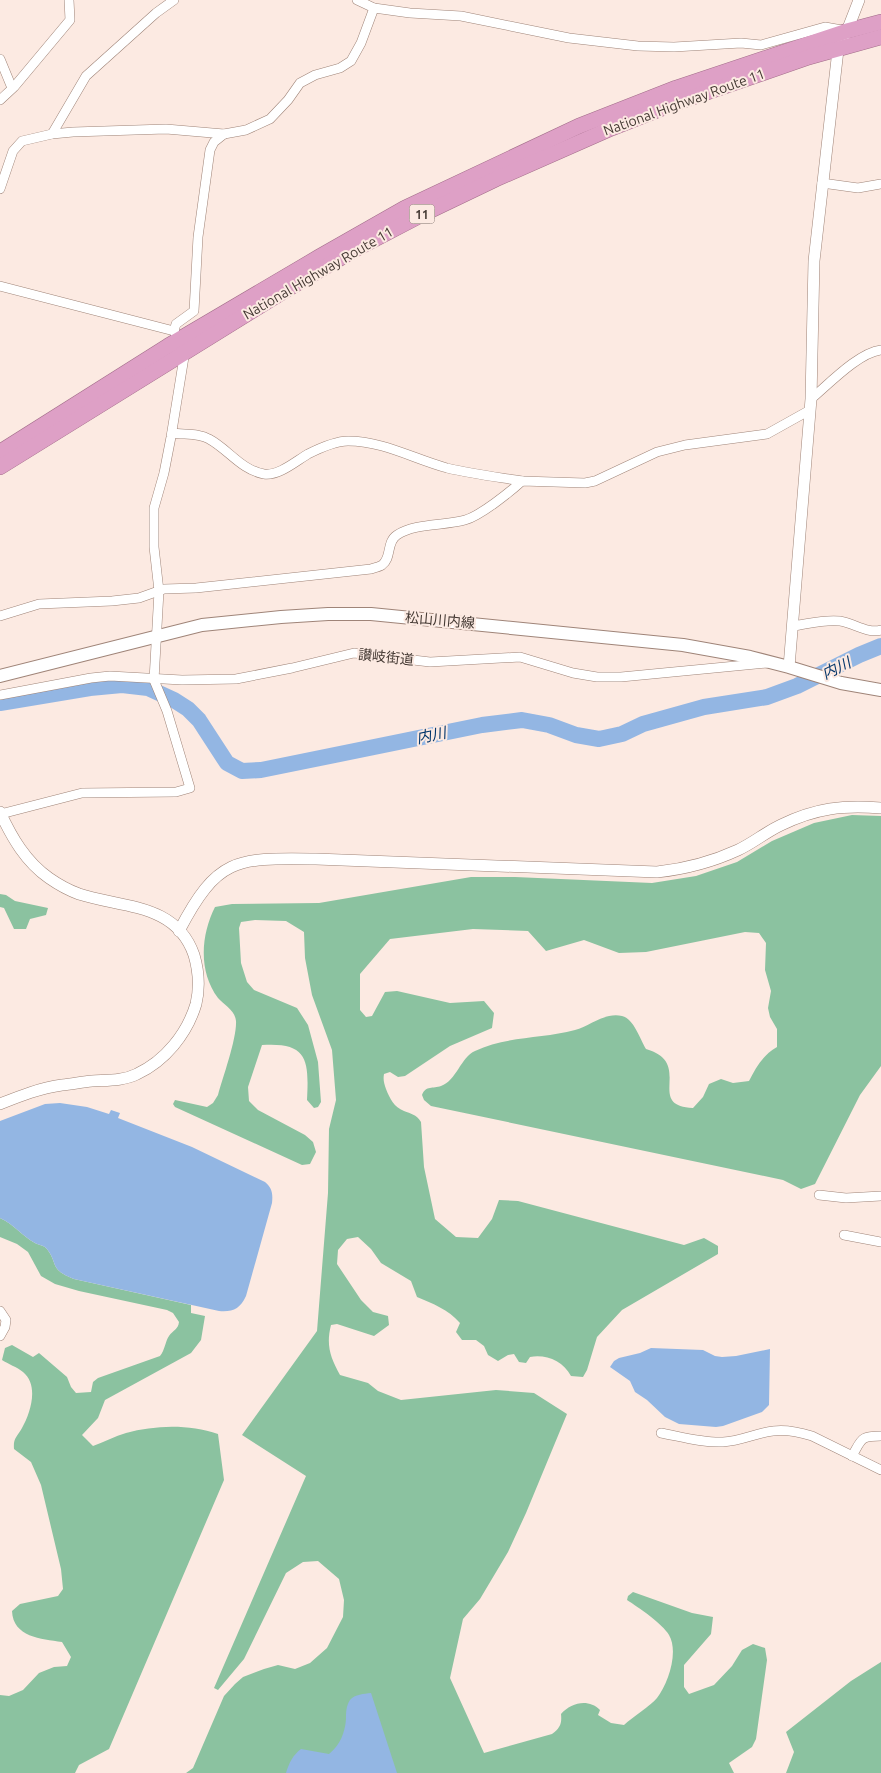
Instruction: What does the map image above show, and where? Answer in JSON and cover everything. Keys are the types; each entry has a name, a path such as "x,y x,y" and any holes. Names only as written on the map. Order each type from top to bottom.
{"highway":[{"name":"National Highway Route 11","path":"1,461 179,341 319,256 405,208 580,126 676,88 847,31 881,22"},
{"name":"National Highway Route 11","path":"179,341 423,214 496,179 612,128 670,105 809,57 881,37"}],"main road":[{"name":"松山川内線","path":"0,676 155,636 202,626 237,621 328,614 371,614 683,644 772,662 849,685 881,690"}],"street":[{"path":"0,100 70,20 69,0"},
{"path":"52,134 86,76 156,13 174,0"},
{"path":"357,0 374,8 410,13 461,16 569,38 638,46 674,47 741,43 761,45 825,27 847,31"},
{"path":"789,666 811,405 814,261 822,183 838,50 858,0"},
{"path":"0,189 13,152 22,141 52,134 73,132 166,128 224,134 246,130 270,119 288,100 300,82 315,75 340,68 351,61 361,43 374,8"},
{"path":"0,59 12,88"},
{"path":"0,1104 31,1092 58,1086 134,1076 164,1056 180,1038 193,1012 199,986 198,974 192,950 179,931 163,918 151,912 81,895 65,888 35,868 4,827 0,813 82,793 176,792 190,788 167,711 155,683 155,636 159,591 154,547 154,508 164,473 172,433 179,341 176,324 194,311 198,237 210,150 214,142 224,134"},
{"path":"822,183 858,188 881,184"},
{"path":"0,286 179,341"},
{"path":"172,433 209,438 244,466 265,474 290,466 326,446 346,441 370,443 447,468 522,481 595,482 657,452 685,444 767,434 811,405 857,361 874,351 881,350"},
{"path":"0,616 39,604 112,601 140,598 164,589 196,588 371,569 382,565 387,560 391,540 396,535 428,525 465,520 511,492 522,481"},
{"path":"793,626 826,621 841,621 874,632 881,630"},
{"name":"讃岐街道","path":"0,695 110,676 155,683 236,678 292,668 354,653 430,662 520,657 573,673 597,677 621,677 772,662"},
{"path":"179,931 197,898 214,878 226,869 252,860 316,859 657,872 677,870 716,859 739,849 780,825 815,812 843,806 881,808"},
{"path":"818,1194 846,1198 881,1196"},
{"path":"844,1235 881,1242"},
{"path":"0,1311 6,1320 0,1336"},
{"path":"662,1432 710,1442 724,1442 783,1430 812,1436 881,1470"},
{"path":"852,1456 863,1439 868,1436 881,1436"}],"green space":[{"path":"852,815 881,816 881,1066 860,1095 815,1184 801,1189 783,1180 431,1106 424,1100 422,1095 428,1089 446,1083 470,1054 487,1046 575,1030 616,1015 630,1021 646,1049 660,1055 667,1064 672,1100 679,1105 693,1108 703,1097 709,1084 721,1079 733,1083 749,1081 760,1062 777,1047 777,1029 770,1017 768,1008 771,991 765,970 766,943 759,933 745,932 646,952 619,953 584,940 546,951 528,931 473,929 390,939 360,974 360,1010 366,1017 372,1016 385,992 397,991 450,1003 484,1001 494,1013 492,1028 450,1046 405,1076 398,1077 390,1072 384,1074 385,1085 393,1102 421,1122 424,1167 435,1219 456,1237 478,1238 492,1219 499,1200 518,1201 684,1245 704,1238 718,1246 718,1254 622,1310 597,1337 583,1377 571,1376 563,1366 548,1358 530,1357 526,1363 519,1362 514,1354 498,1361 488,1355 484,1346 476,1340 462,1340 456,1332 460,1323 455,1318 440,1307 417,1297 411,1281 381,1263 371,1249 358,1237 347,1239 338,1250 337,1264 361,1300 373,1312 388,1316 389,1325 374,1336 337,1324 331,1325 330,1351 340,1375 368,1383 378,1391 401,1400 496,1390 534,1393 567,1414 508,1552 480,1599 463,1619 450,1678 484,1753 552,1734 560,1726 561,1714 570,1707 580,1703 595,1706 600,1710 598,1715 611,1723 624,1725 657,1698 665,1685 671,1668 672,1642 661,1626 627,1600 628,1596 633,1592 692,1613 713,1617 711,1634 684,1665 684,1687 689,1694 714,1685 732,1666 742,1650 753,1644 765,1648 767,1660 756,1739 752,1747 729,1763 734,1773 186,1773 193,1768 224,1696 243,1677 278,1665 295,1669 310,1663 327,1648 343,1617 344,1600 339,1579 318,1561 303,1562 286,1573 244,1659 218,1690 214,1688 306,1476 242,1435 317,1331 328,1193 329,1129 336,1100 332,1050 312,995 305,958 304,932 286,921 255,920 241,922 239,928 241,963 247,982 254,990 297,1008 308,1025 318,1062 321,1102 318,1107 314,1108 307,1100 306,1064 302,1056 289,1047 277,1045 262,1045 248,1087 249,1101 258,1110 305,1135 313,1142 316,1152 310,1164 302,1165 175,1107 173,1104 175,1100 207,1107 213,1103 218,1095 236,1028 235,1017 218,998 207,976 205,965 204,953 207,929 215,907 232,904 319,903 471,877 652,883 696,876 737,862 772,841 814,823"},
{"path":"0,894 6,895 15,901 48,908 46,915 30,919 26,929 14,929 4,908 0,907"},
{"path":"0,1218 30,1240 46,1248 57,1269 74,1279 191,1305 191,1313 205,1316 201,1340 191,1353 105,1400 98,1418 82,1435 93,1446 126,1433 149,1428 184,1427 218,1434 224,1480 109,1749 79,1765 75,1773 0,1773 0,1695 9,1696 23,1690 39,1673 54,1667 67,1666 71,1657 62,1642 45,1640 29,1635 17,1626 14,1620 12,1611 20,1604 58,1596 63,1589 61,1569 41,1485 31,1462 14,1449 15,1440 25,1422 30,1407 32,1399 31,1384 23,1372 2,1360 5,1348 12,1345 33,1357 39,1353 67,1377 76,1393 91,1392 93,1382 98,1378 160,1356 168,1338 179,1322 173,1313 167,1310 79,1291 55,1284 41,1276 28,1252 17,1244 0,1237"},
{"path":"881,1662 881,1773 786,1773 794,1752 786,1732 851,1681"}],"water":[{"path":"60,1103 87,1107 109,1114 111,1110 120,1113 118,1118 192,1147 265,1182 269,1186 272,1191 272,1203 246,1296 239,1307 228,1311 219,1311 74,1279 57,1269 50,1253 45,1247 30,1240 0,1218 0,1121 45,1104"},
{"path":"651,1348 703,1350 722,1357 770,1349 769,1405 762,1412 723,1426 679,1424 665,1417 647,1400 635,1392 630,1381 610,1367 619,1358"},
{"path":"371,1693 397,1773 286,1773 288,1766 301,1749 329,1754 339,1743 343,1734 347,1707 350,1700 357,1695"}],"waterway":[{"name":"内川","path":"0,703 90,688 122,685 148,688 188,709 199,720 227,763 242,771 261,770 482,725 522,720 549,725 576,735 599,739 622,734 643,724 704,707 767,697 797,686 881,646"}]}
